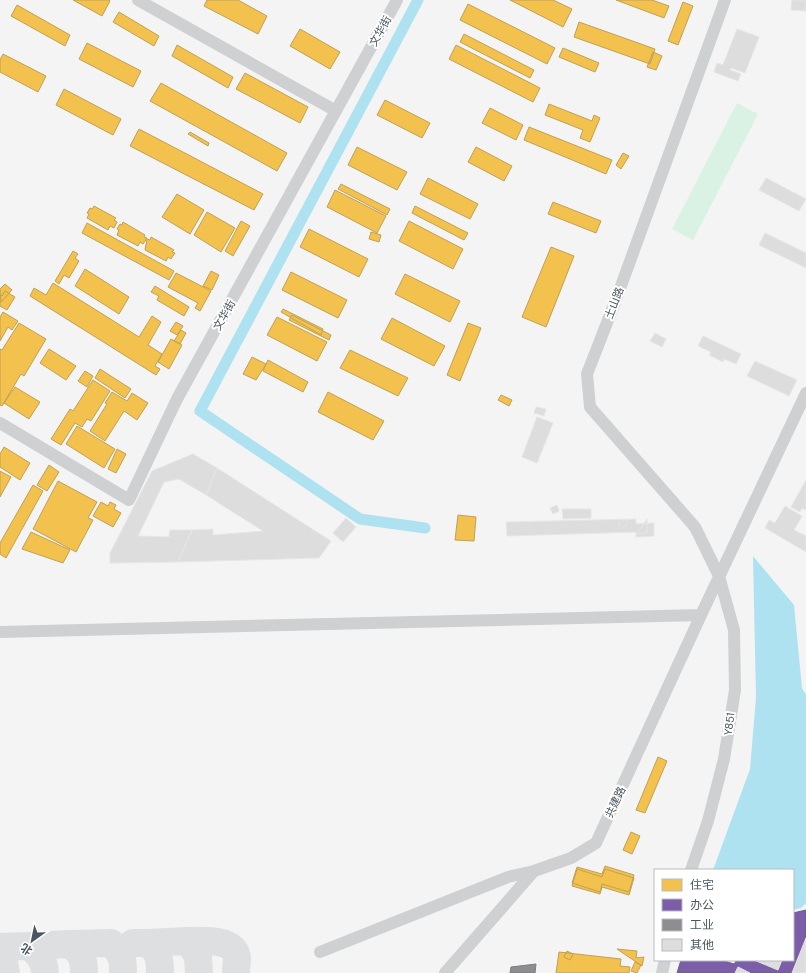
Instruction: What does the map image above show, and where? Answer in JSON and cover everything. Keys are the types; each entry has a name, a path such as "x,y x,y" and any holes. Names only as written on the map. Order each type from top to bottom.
{"street":[{"path":"138,0 336,111"},
{"name":"文华街","path":"0,423 129,500 177,399 397,0"},
{"name":"土山路","path":"719,576 695,527 590,407 587,374 617,297 725,0"},
{"name":"共建路","path":"445,973 534,871 571,858 596,842 719,576 806,393"},
{"name":"Y851","path":"691,869 708,821 724,759 734,690 734,630 719,576"},
{"path":"0,632 701,615"},
{"path":"320,952 508,877 534,871"},
{"path":"662,973 665,961"}],"green space":[{"path":"737,103 758,114 693,240 672,229"}],"water":[{"path":"753,556 794,605 802,688 806,695 806,903 801,908 794,910 794,869 713,869 750,769 756,697"}],"building: 住宅":[{"path":"73,0 109,0 110,1 102,16"},
{"path":"207,0 238,0 267,16 258,34 204,6"},
{"path":"510,0 553,0 572,9 563,27"},
{"path":"616,0 652,0 669,6 664,18"},
{"path":"683,2 693,6 678,45 668,41"},
{"path":"468,4 555,48 547,64 460,20"},
{"path":"17,5 70,35 65,46 11,16"},
{"path":"119,12 159,36 154,46 113,22"},
{"path":"579,22 655,49 650,64 574,37"},
{"path":"300,29 340,52 330,69 290,46"},
{"path":"464,34 534,70 530,78 460,42"},
{"path":"87,43 141,71 133,87 79,59"},
{"path":"177,45 233,77 228,88 172,56"},
{"path":"456,45 540,88 533,102 449,59"},
{"path":"563,48 599,63 595,72 559,57"},
{"path":"653,52 662,56 656,70 647,67"},
{"path":"3,54 46,76 38,92 0,72 0,60"},
{"path":"245,73 308,107 300,123 236,89"},
{"path":"161,83 287,153 277,171 150,101"},
{"path":"64,89 121,119 113,135 56,105"},
{"path":"385,100 430,123 422,138 377,115"},
{"path":"549,104 592,121 594,115 600,118 590,142 580,138 583,130 545,115"},
{"path":"490,108 523,125 516,140 482,123"},
{"path":"529,127 612,160 606,174 524,140"},
{"path":"139,129 263,194 254,210 130,146"},
{"path":"190,132 209,143 208,146 188,134"},
{"path":"357,147 407,172 397,190 348,165"},
{"path":"476,147 512,166 504,181 468,162"},
{"path":"623,153 629,156 621,169 616,165"},
{"path":"428,178 478,204 470,219 420,194"},
{"path":"341,184 390,209 387,215 338,189"},
{"path":"335,190 386,216 377,233 327,207"},
{"path":"177,194 204,210 190,234 162,217"},
{"path":"553,202 601,221 596,233 548,214"},
{"path":"94,206 116,218 114,220 117,222 114,228 110,226 108,230 87,218 89,214 87,213 90,208 92,209"},
{"path":"415,206 468,233 464,240 412,213"},
{"path":"207,212 235,228 221,252 194,235"},
{"path":"241,221 250,226 233,256 225,251"},
{"path":"409,221 463,249 453,269 399,241"},
{"path":"123,222 145,235 144,237 147,238 143,244 140,242 138,246 117,235 119,230 117,229"},
{"path":"87,223 174,271 169,280 82,233"},
{"path":"309,229 368,259 359,277 300,247"},
{"path":"371,232 381,235 379,242 369,239"},
{"path":"151,237 174,250 172,252 175,253 171,259 168,257 166,261 145,250 147,239 150,240"},
{"path":"551,247 574,256 546,327 522,317"},
{"path":"73,251 78,254 75,258 79,261 69,278 64,275 59,284 55,281"},
{"path":"85,269 129,297 119,314 75,286"},
{"path":"211,271 219,275 212,290 203,286"},
{"path":"291,272 347,300 338,318 282,290"},
{"path":"176,273 211,291 200,311 195,308 198,303 168,287"},
{"path":"405,274 460,301 450,322 395,294"},
{"path":"53,283 139,337 152,316 161,322 148,345 162,354 155,366 160,369 156,375 30,296 34,288 46,295"},
{"path":"5,284 12,290 1,302 0,289"},
{"path":"155,286 189,307 184,316 157,300 159,296 151,292"},
{"path":"5,291 15,297 7,310 0,306 0,295 2,296"},
{"path":"283,309 323,329 321,335 281,312"},
{"path":"3,312 18,321 12,330 8,327 0,341 0,317"},
{"path":"292,315 331,335 329,340 289,320"},
{"path":"277,317 327,342 317,361 267,335"},
{"path":"392,318 445,346 434,366 381,339"},
{"path":"176,322 183,326 177,335 170,331"},
{"path":"19,323 46,339 24,376 21,374 2,406 0,405 0,349 2,350"},
{"path":"468,323 481,328 460,381 447,375"},
{"path":"181,330 186,333 180,344 174,341"},
{"path":"171,339 182,345 169,369 158,362"},
{"path":"49,349 76,366 66,380 40,363"},
{"path":"350,350 408,378 398,396 340,368"},
{"path":"252,357 266,364 256,380 243,374"},
{"path":"268,360 308,382 303,392 263,371"},
{"path":"100,369 131,389 125,398 95,378"},
{"path":"85,371 93,376 87,387 78,381"},
{"path":"93,380 110,391 91,421 87,419 82,427 75,423 61,445 51,439 70,409 73,411"},
{"path":"15,387 40,402 29,419 4,403"},
{"path":"112,392 127,401 132,393 148,403 137,420 124,411 105,441 90,431 107,404 105,403"},
{"path":"328,392 384,421 373,440 318,412"},
{"path":"501,395 512,400 509,406 498,400"},
{"path":"77,426 115,449 104,468 66,444"},
{"path":"4,447 30,463 20,480 0,467 0,454"},
{"path":"117,449 126,454 116,473 108,469"},
{"path":"49,465 59,472 47,491 37,485"},
{"path":"0,471 11,477 0,497"},
{"path":"58,481 97,502 88,518 93,520 76,552 33,529"},
{"path":"33,485 43,491 6,558 0,554 0,543"},
{"path":"101,502 108,506 110,502 116,505 114,509 121,513 113,527 93,516"},
{"path":"458,515 476,517 474,541 455,540"},
{"path":"31,532 70,550 63,563 22,549"},
{"path":"658,757 667,761 645,813 636,810"},
{"path":"631,832 640,836 632,854 623,850"},
{"path":"605,866 634,875 629,892 602,884 600,892 572,883 577,867 602,874"},
{"path":"577,869 602,877 605,869 634,878 629,895 602,887 600,894 572,886"},
{"path":"617,949 637,951 636,958 644,957 642,966"},
{"path":"567,951 573,954 570,960 564,957"},
{"path":"559,952 621,959 620,966 630,967 629,973 556,973"},
{"path":"635,962 641,965 637,973 631,971"}],"building: 办公":[{"path":"806,910 806,973 677,973 681,961 724,961 734,964 736,961 794,961 794,913"}],"building: 工业":[{"path":"536,964 535,973 510,973 511,967"}],"building: 其他":[{"path":"792,0 806,0 806,11 791,10"},
{"path":"737,29 759,37 745,73 731,68 730,70 741,74 738,81 714,72 717,63 723,65"},
{"path":"766,178 806,199 799,211 759,190"},
{"path":"765,233 806,253 806,268 759,245"},
{"path":"655,333 666,339 662,347 650,341"},
{"path":"703,336 741,354 736,364 724,359 723,362 709,355 711,352 698,346"},
{"path":"755,361 797,380 789,396 747,376"},
{"path":"536,407 546,409 544,416 534,413"},
{"path":"537,417 553,423 537,463 522,457"},
{"path":"193,454 217,468 206,495 179,479 164,482 138,536 169,537 170,530 192,530 178,562 110,563 110,553 152,471"},
{"path":"217,468 331,541 319,558 178,562 192,530 213,529 213,535 263,531 206,495"},
{"path":"806,480 806,509 805,510 802,508 800,512 791,507"},
{"path":"557,505 559,511 553,514 550,508"},
{"path":"785,506 802,516 794,530 806,536 806,552 765,528 769,520 775,523"},
{"path":"562,509 591,509 591,518 563,519"},
{"path":"346,518 356,527 343,542 333,533"},
{"path":"625,519 628,523 621,529 618,525"},
{"path":"636,519 636,524 654,523 654,536 636,537 636,532 507,536 506,522"},
{"path":"647,519 647,533 637,534"},
{"path":"806,938 806,973 792,973"},
{"path":"756,961 782,961 778,970"},
{"path":"738,967 750,973 735,973"}],"waterway":[{"path":"418,0 200,411 360,519 425,528"}],"taxiway":[{"path":"188,941 209,941 230,946 237,957 236,973"},
{"path":"148,943 188,941 198,956 199,973"},
{"path":"70,944 111,943 118,950 121,956 123,973"},
{"path":"133,943 148,943 152,947 158,956 160,973"},
{"path":"29,946 70,944 82,957 84,973"},
{"path":"0,947 29,946 40,958 45,973"},
{"path":"0,955 4,962 6,973"}]}
